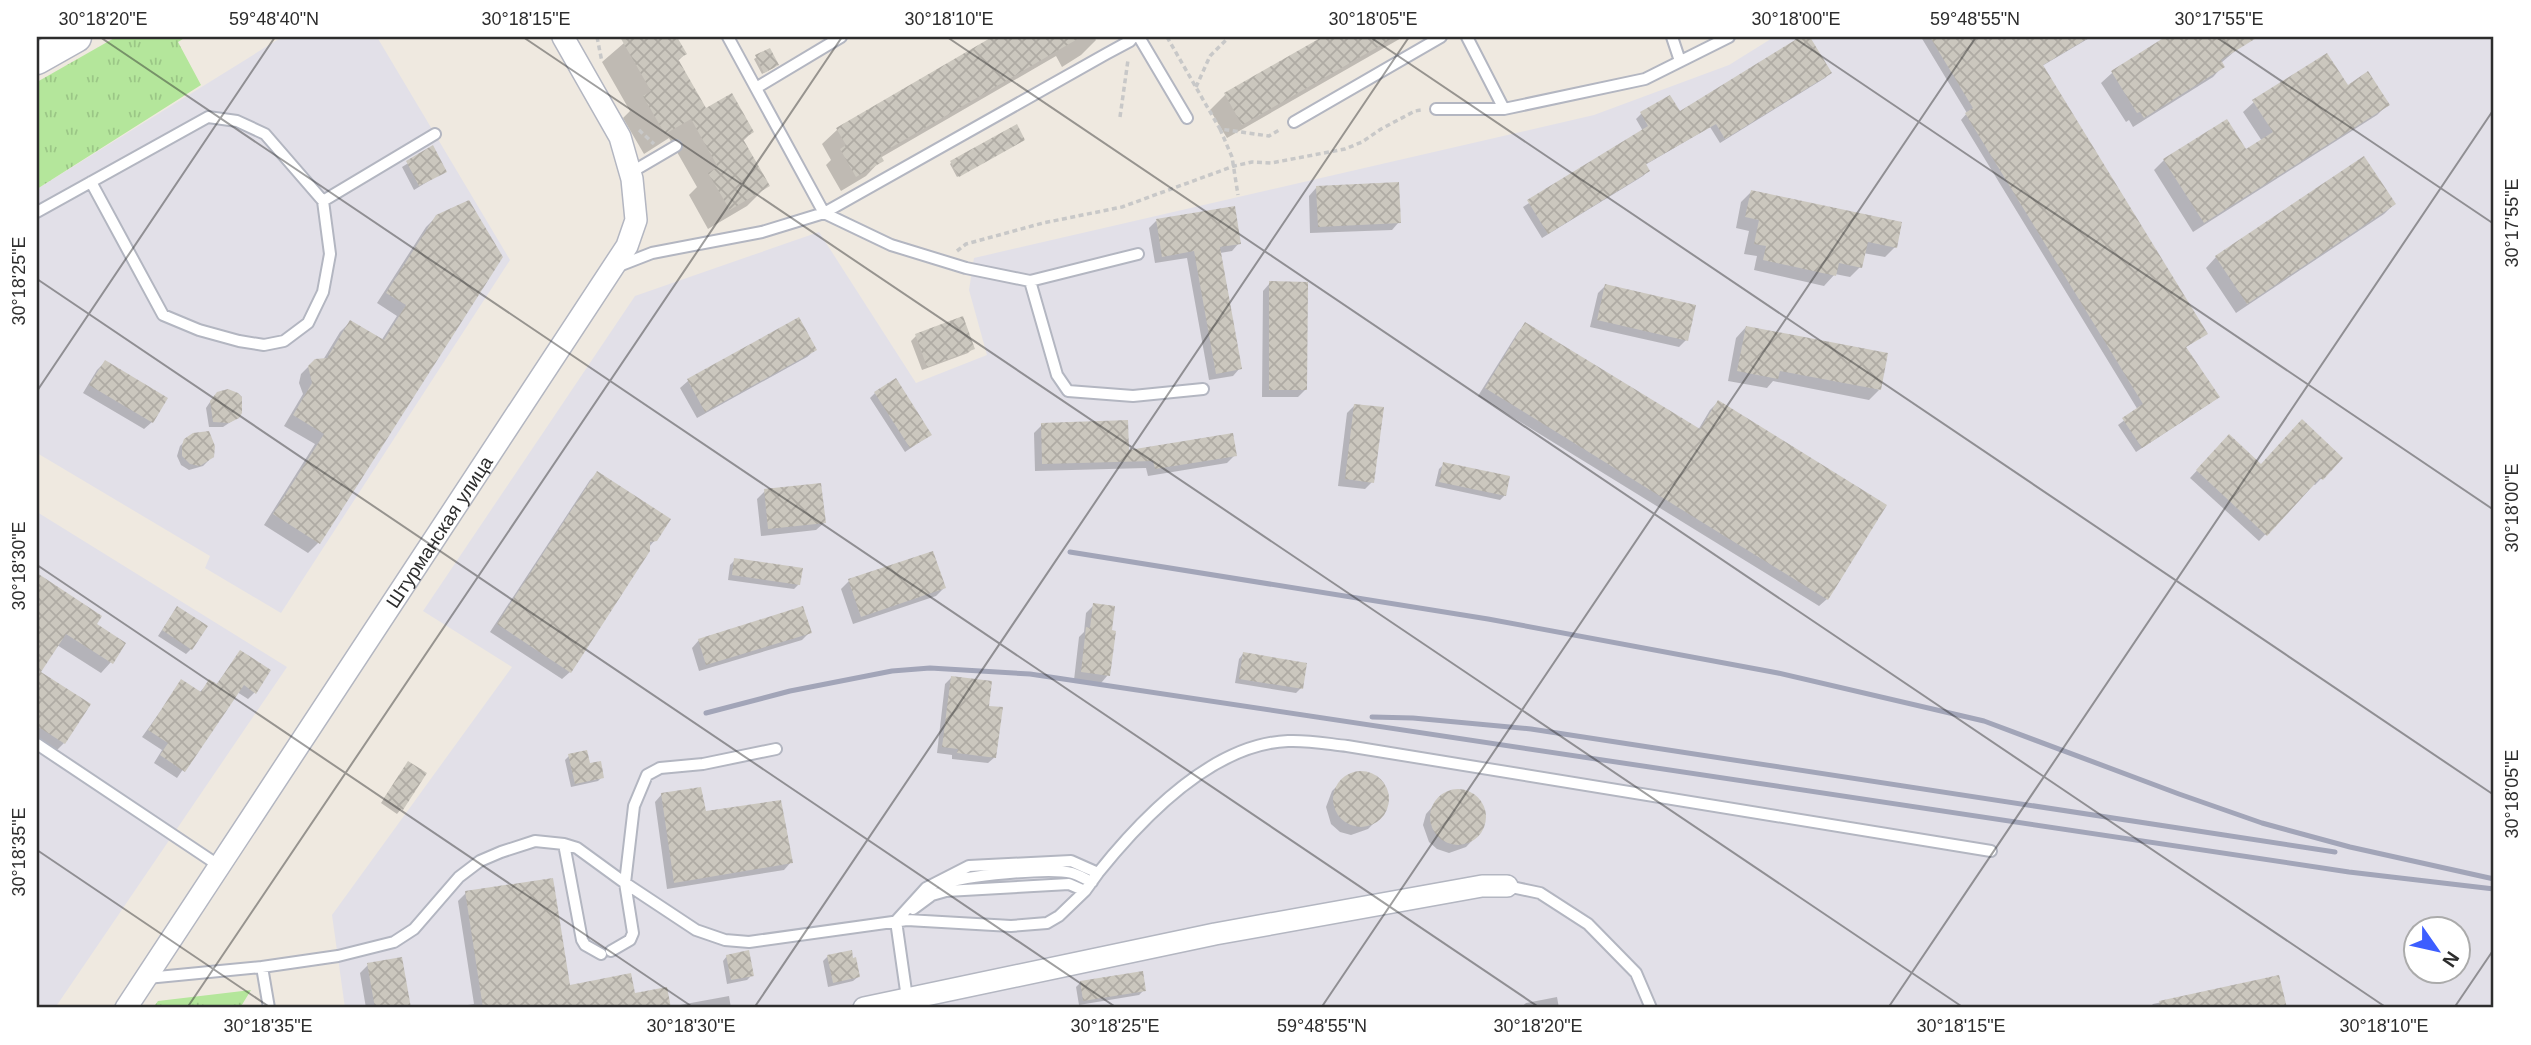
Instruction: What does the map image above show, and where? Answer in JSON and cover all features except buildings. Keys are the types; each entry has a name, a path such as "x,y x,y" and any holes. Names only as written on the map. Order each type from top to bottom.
{"street":[{"path":"37,59 76,37"},
{"name":"Штурманская улица","path":"126,1008 627,246 636,220 630,173 620,137 569,39"},
{"path":"864,1008 1215,934 1482,886 1507,886"}],"lane":[{"path":"728,37 824,213 891,245 946,262 1030,281 1139,254"},
{"path":"756,88 841,37"},
{"path":"1294,122 1441,37"},
{"path":"1467,37 1504,109"},
{"path":"1672,37 1680,61"},
{"path":"1436,109 1504,109 1645,79 1729,37"},
{"path":"614,268 652,254 762,232 824,213 1134,38 1187,118"},
{"path":"37,212 91,182 208,117 237,121 265,134 323,201 330,254 323,292 308,323 284,341 264,345 199,330 163,315 91,182"},
{"path":"323,201 435,134"},
{"path":"630,173 676,146"},
{"path":"1030,281 1057,375 1068,391 1133,396 1203,389"},
{"path":"147,978 262,967 338,956 394,942 414,929 459,877 480,861 536,841 577,848 696,930 726,940 749,942 896,921 1011,926 1047,923 1059,916 1084,891 1123,842 1152,812 1193,779 1222,760 1254,748 1286,741 1374,751 1991,851"},
{"path":"37,744 221,867"},
{"path":"564,844 582,940 585,945 606,953 630,940 632,933 625,883 634,806 647,775 660,768 703,764 776,749"},
{"path":"896,921 926,888 969,866 1072,861 1095,878"},
{"path":"896,921 932,895 946,891 1069,884 1084,891"},
{"path":"1507,886 1540,893 1588,924 1636,973 1651,1008"},
{"path":"896,921 907,998"},
{"path":"262,967 269,1008"}],"path":[{"path":"1167,37 1220,129 1234,166 1238,195"},
{"path":"1196,87 1210,56 1229,37"},
{"path":"1120,117 1134,38"},
{"path":"946,262 966,244 1043,223 1122,207 1234,166 1252,162 1271,163 1345,149 1415,111 1436,109"},
{"path":"1220,129 1269,136 1294,122"}],"shaded area":[{"path":"282,37 377,37 510,260 281,613 205,568 210,556 37,453 37,189"},
{"path":"1774,37 2494,37 2494,1008 345,1008 332,915 512,667 423,611 635,296 819,232 916,383 987,355 969,290 974,258 1594,115 1729,65"},
{"path":"37,512 287,667 55,1008 37,1008"}],"green space":[{"path":"116,37 186,37 178,42 201,85 37,189 37,82"},
{"path":"251,990 240,1008 153,1008 158,1001"}],"railway":[{"path":"1070,552 1488,619 1778,673 1984,721 2262,823 2350,847 2494,879"},
{"path":"706,713 790,691 892,671 930,668 1030,674 2349,872 2494,889"},
{"path":"1372,717 1531,729 2335,852"}]}
